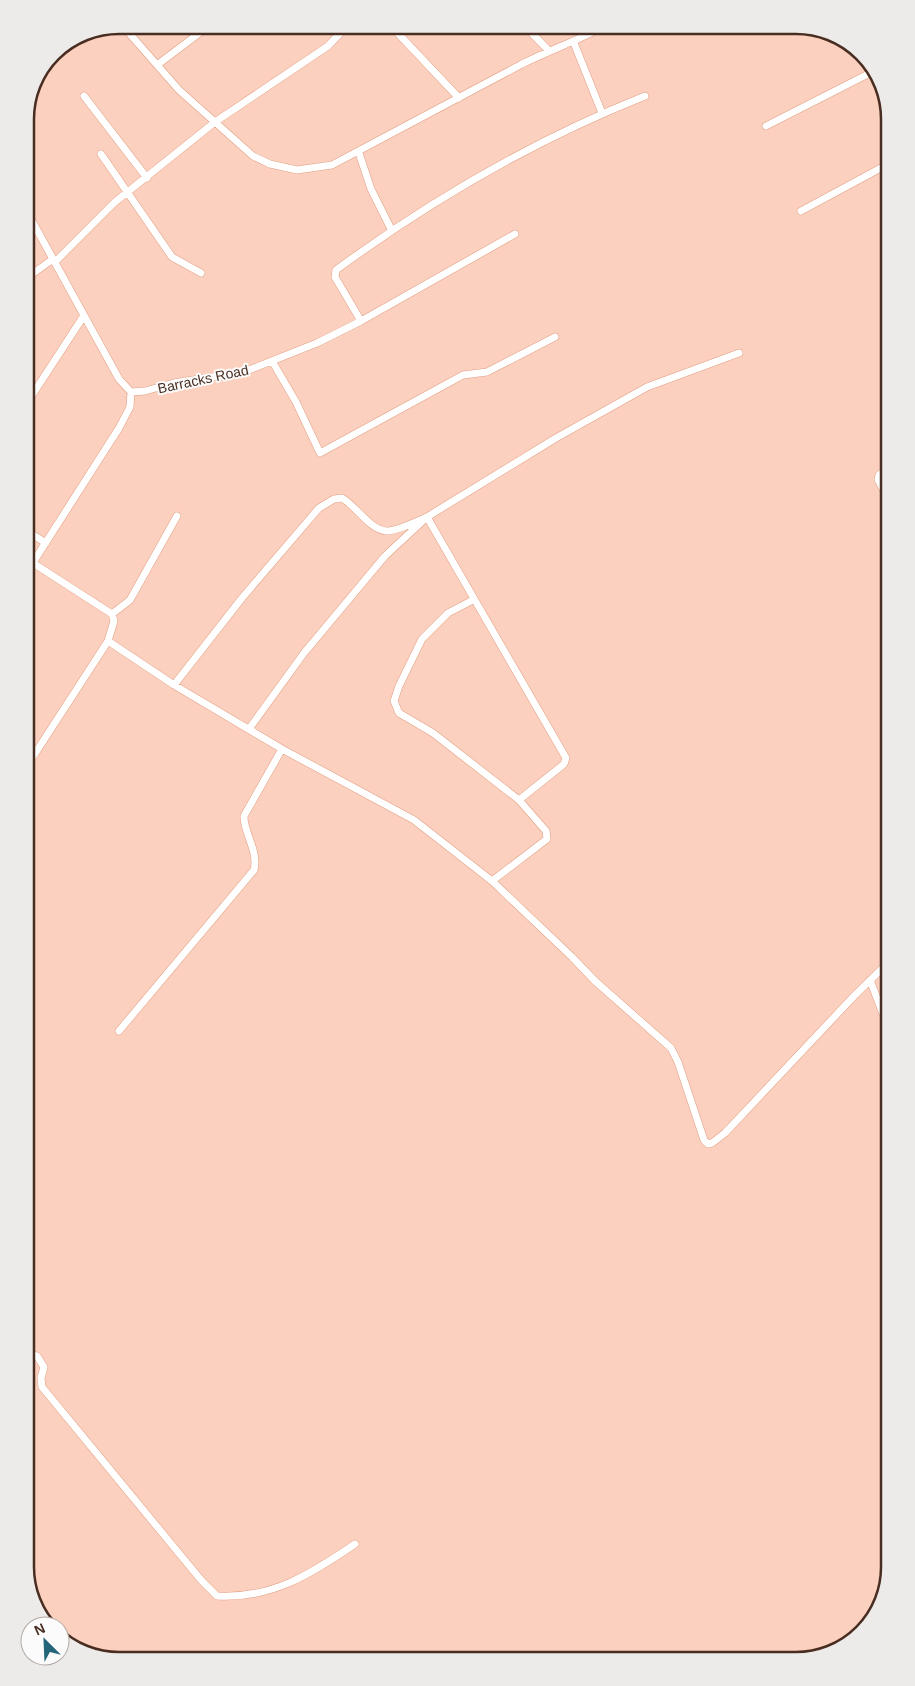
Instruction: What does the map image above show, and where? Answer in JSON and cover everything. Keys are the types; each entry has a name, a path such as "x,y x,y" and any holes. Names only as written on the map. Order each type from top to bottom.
{"street":[{"path":"130,34 179,90 253,156 270,164 297,170 332,165 549,51 574,43 590,34"},
{"path":"157,65 198,34"},
{"path":"34,272 54,260 106,210 215,122 328,46 339,34"},
{"path":"399,34 459,98"},
{"path":"533,34 549,51"},
{"path":"574,43 602,113"},
{"path":"766,126 868,73"},
{"path":"84,96 147,178"},
{"path":"361,321 337,282 335,277 336,270 391,229 498,166 602,113 645,96"},
{"path":"359,152 371,189 391,229"},
{"path":"101,154 172,257 201,273"},
{"path":"801,210 881,168"},
{"path":"34,224 83,317 119,379 130,392 130,407 119,428 97,466 34,561"},
{"name":"Barracks Road","path":"130,392 145,391 174,383 244,372 317,343 361,321 515,234"},
{"path":"34,392 83,317"},
{"path":"272,361 296,402 320,453 463,375 487,372 555,337"},
{"path":"249,729 304,653 379,563 402,538 427,517 532,452 647,387 739,353"},
{"path":"881,474 878,480 881,485"},
{"path":"174,685 306,521 326,504 342,498 350,502 374,527 386,531 427,517"},
{"path":"112,614 130,600 177,516"},
{"path":"427,517 473,600 566,758 564,764 519,800"},
{"path":"34,536 46,543"},
{"path":"34,564 112,614 114,621 108,641 34,755"},
{"path":"473,600 448,613 422,639 398,686 394,701 399,714 433,733 519,800 546,831 547,840 492,881"},
{"path":"108,641 174,685 282,749 414,820 492,881 572,957 594,982 671,1048 678,1062 704,1140 708,1144 712,1144 725,1133 881,970"},
{"path":"119,1031 254,870 255,864 244,816 282,749"},
{"path":"870,980 881,1009"},
{"path":"34,1355 37,1356 44,1367 41,1378 42,1387 201,1580 217,1596 242,1598 277,1588 309,1575 354,1544"}]}
